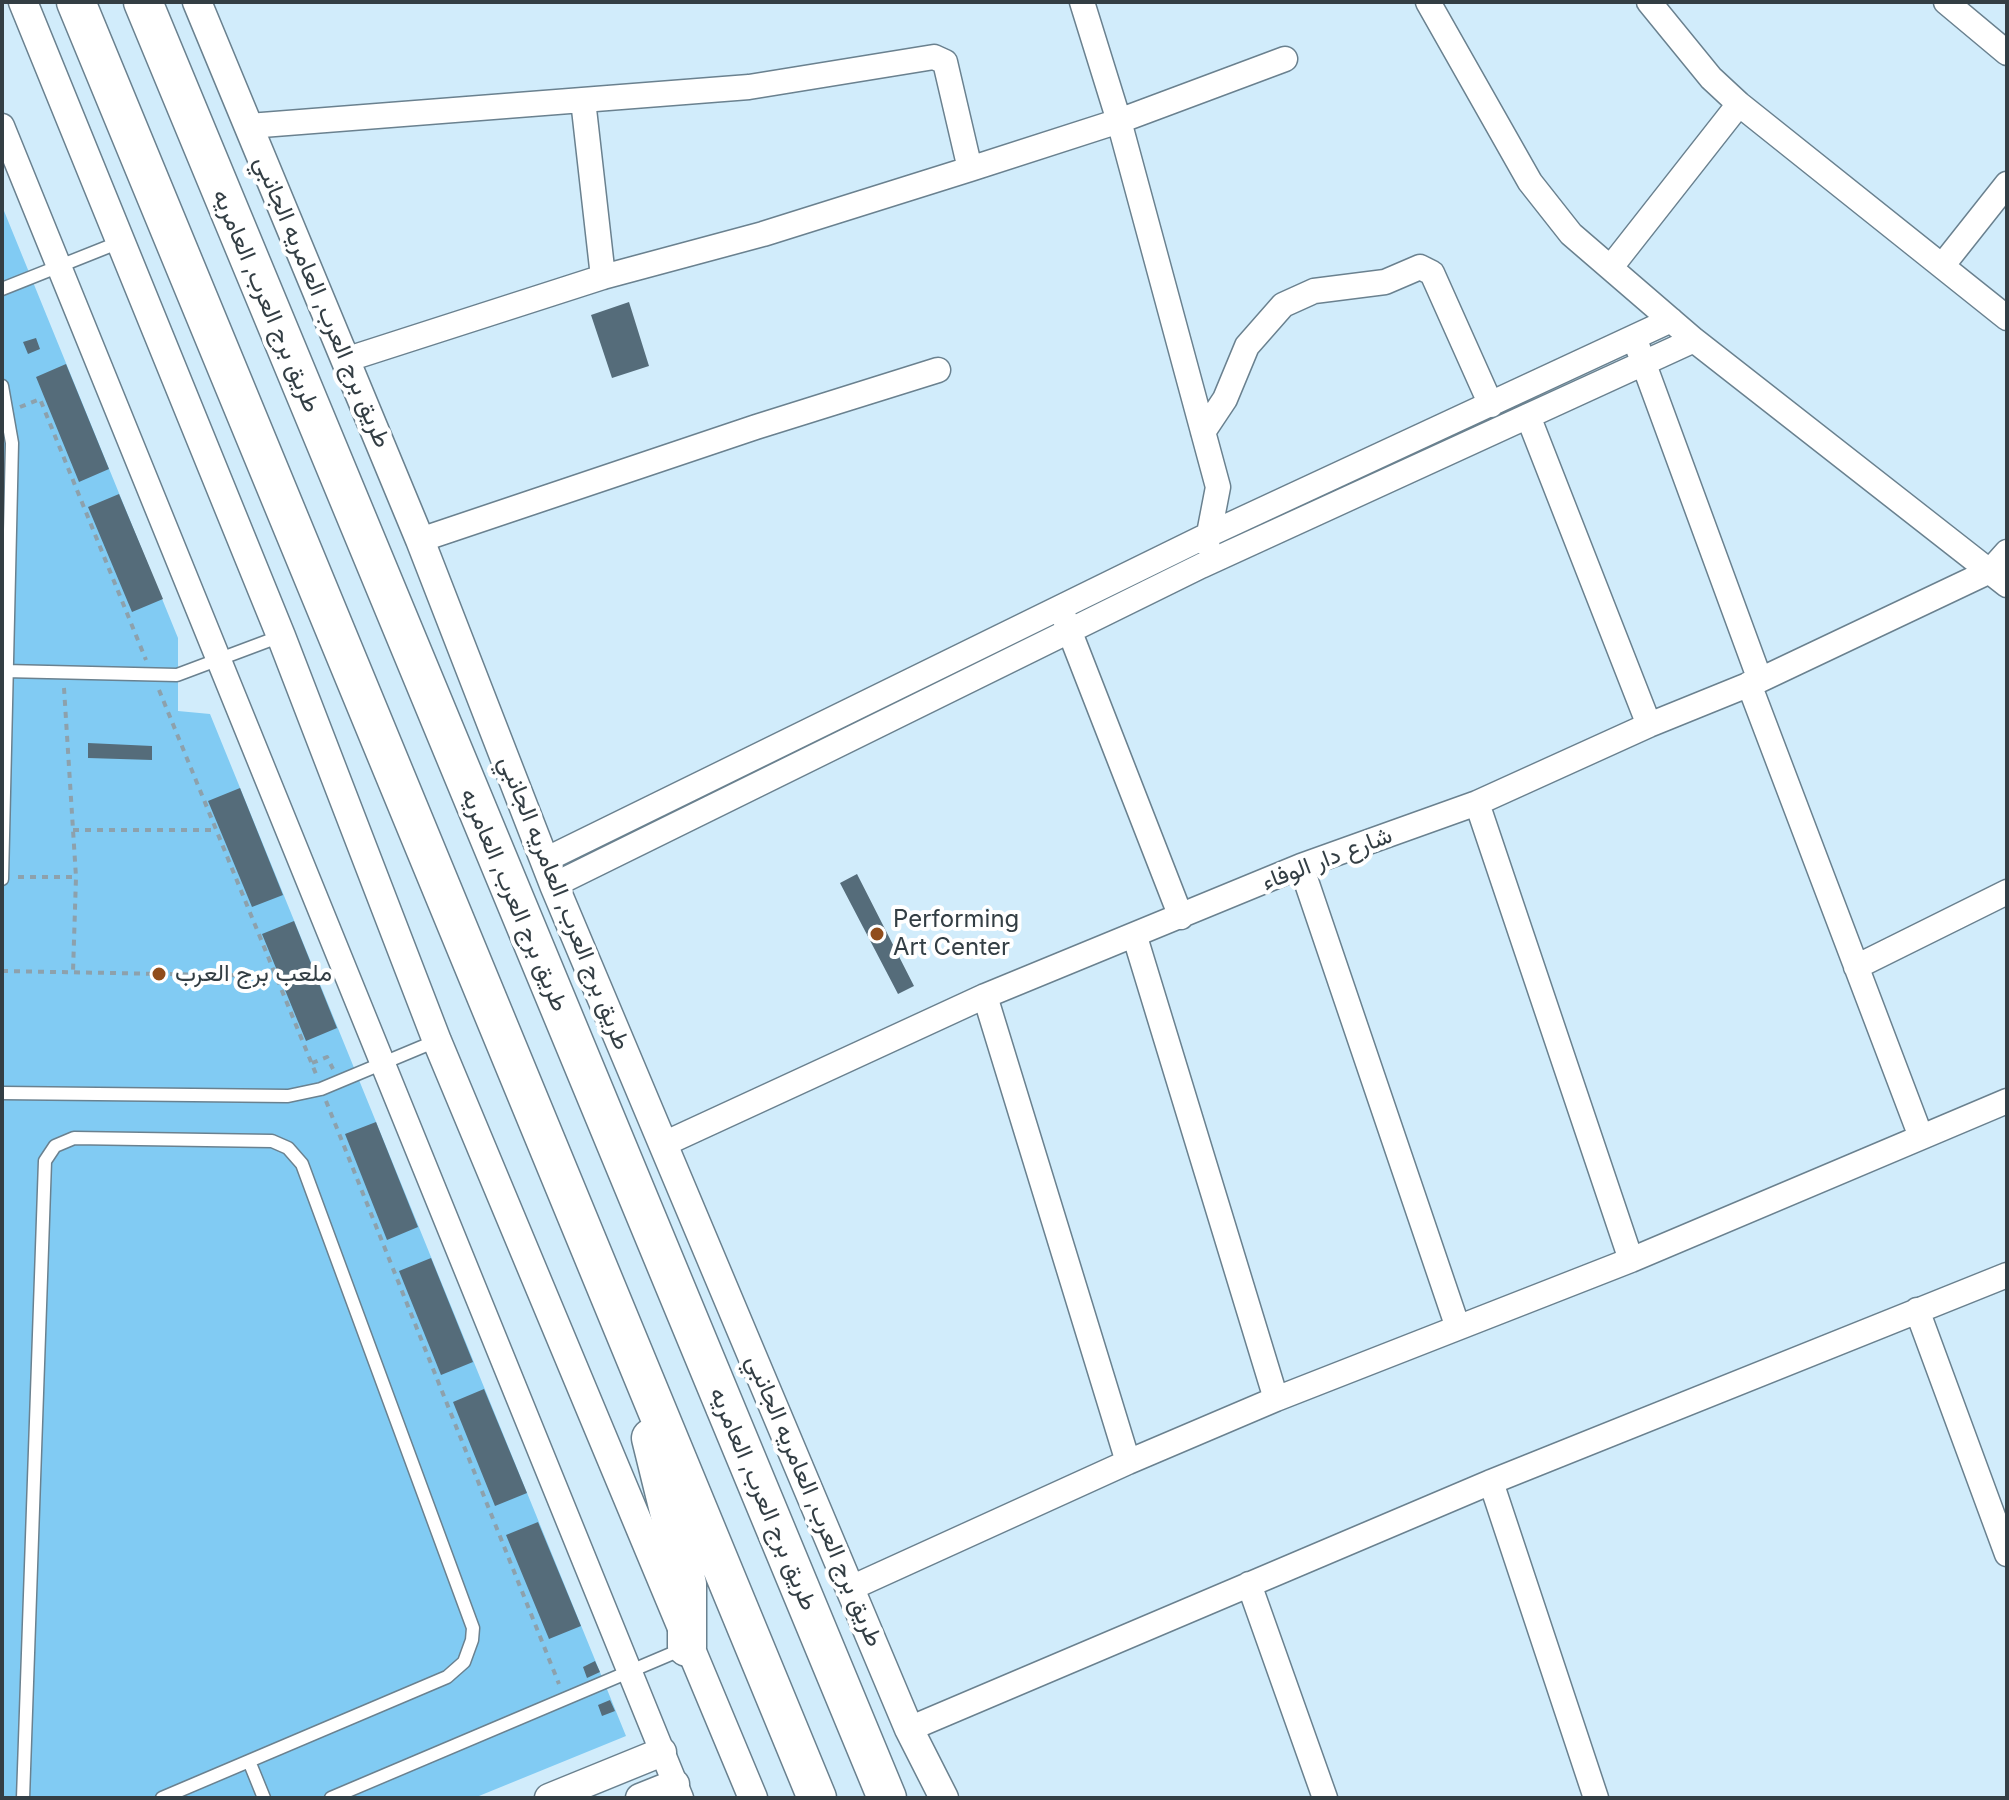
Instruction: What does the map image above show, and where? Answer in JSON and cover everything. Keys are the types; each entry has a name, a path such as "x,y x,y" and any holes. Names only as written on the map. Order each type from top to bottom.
{"highway":[{"path":"76,2 817,1798"},
{"name":"طريق برج العرب, العامريه","path":"143,2 887,1798"},
{"path":"640,1364 655,1459 687,1584 687,1647"}],"street":[{"path":"23,2 281,636 437,1041 687,1647 753,1798"},
{"name":"طريق برج العرب, العامريه الجانبي","path":"197,2 420,540 550,873 909,1729 944,1798"},
{"path":"1082,2 1119,121 1218,487 1201,566"},
{"path":"1428,2 1546,207 1571,234 1694,340 1998,578 2007,552"},
{"path":"1649,2 1702,68 1739,104 2007,318"},
{"path":"1946,2 2007,53"},
{"path":"249,126 749,87 940,58 945,62 970,169"},
{"path":"345,360 603,277 763,234 970,169 1119,121 1285,59"},
{"path":"583,100 603,277"},
{"path":"1611,267 1739,104"},
{"path":"2,126 678,1791 640,1798"},
{"path":"1942,266 2007,184"},
{"path":"1203,432 1225,399 1247,346 1283,305 1314,291 1385,282 1420,267 1432,273 1491,405"},
{"path":"550,873 717,776 1210,534 1671,320"},
{"path":"1634,339 1645,362 1754,682 1856,967 1921,1137"},
{"path":"550,873 730,799 1201,566 1694,340"},
{"path":"420,540 938,370"},
{"path":"1528,416 1649,725"},
{"name":"شارع دار الوفاء","path":"664,1144 985,996 1135,937 1301,866 1477,803 1649,725 1998,578"},
{"path":"1060,607 1181,917"},
{"path":"717,776 730,799"},
{"path":"1477,803 1631,1260"},
{"path":"1301,866 1457,1325"},
{"path":"1856,967 2007,892"},
{"path":"1135,937 1276,1399"},
{"path":"985,996 1128,1462"},
{"path":"851,1588 1128,1462 1276,1399 1457,1325 1631,1260 2007,1101"},
{"path":"909,1729 1491,1482 2007,1275"},
{"path":"1917,1310 2007,1554"},
{"path":"1491,1482 1596,1798"},
{"path":"1249,1584 1325,1798"},
{"path":"549,1798 662,1752"}],"lane":[{"path":"2,289 120,242"},
{"path":"2,386 9,411 2,878"},
{"path":"5,671 153,676 191,672 281,636"},
{"path":"2,1093 251,1099 288,1096 321,1089 437,1041"},
{"path":"23,1798 43,1169 55,1146 74,1138 263,1140 280,1144 296,1155 302,1164 473,1628 470,1651 456,1671 447,1677 162,1798"},
{"path":"331,1798 630,1674 687,1647"},
{"path":"249,1761 264,1798"}],"path":[{"path":"9,411 40,399 312,1063 566,1701"},
{"path":"63,673 76,877 73,972"},
{"path":"73,830 216,830"},
{"path":"2,878 76,877"},
{"path":"2,971 276,976"},
{"path":"312,1063 327,1057 339,1082"}],"shaded area":[{"name":"ملعب برج العرب","path":"2,206 178,638 178,711 210,714 626,1736 474,1798 2,1798"}],"building":[{"path":"629,302 649,366 612,378 591,315"},
{"path":"36,338 40,349 28,354 23,342"},
{"path":"66,364 109,469 79,482 36,377"},
{"path":"119,494 163,599 132,612 88,507"},
{"path":"88,743 152,746 152,760 88,758"},
{"path":"240,788 283,895 252,907 208,801"},
{"name":"Performing Art Center","path":"857,874 914,986 898,994 840,883"},
{"path":"294,921 337,1028 306,1041 262,934"},
{"path":"376,1122 418,1227 387,1240 345,1134"},
{"path":"431,1258 473,1362 441,1375 399,1271"},
{"path":"484,1389 527,1493 495,1506 453,1402"},
{"path":"538,1522 581,1626 549,1639 506,1535"},
{"path":"595,1661 600,1672 587,1678 583,1667"},
{"path":"610,1700 615,1711 602,1716 598,1705"}],"place":[{"name":"Performing Art Center","path":"877,934"},
{"name":"ملعب برج العرب","path":"159,974"}]}
